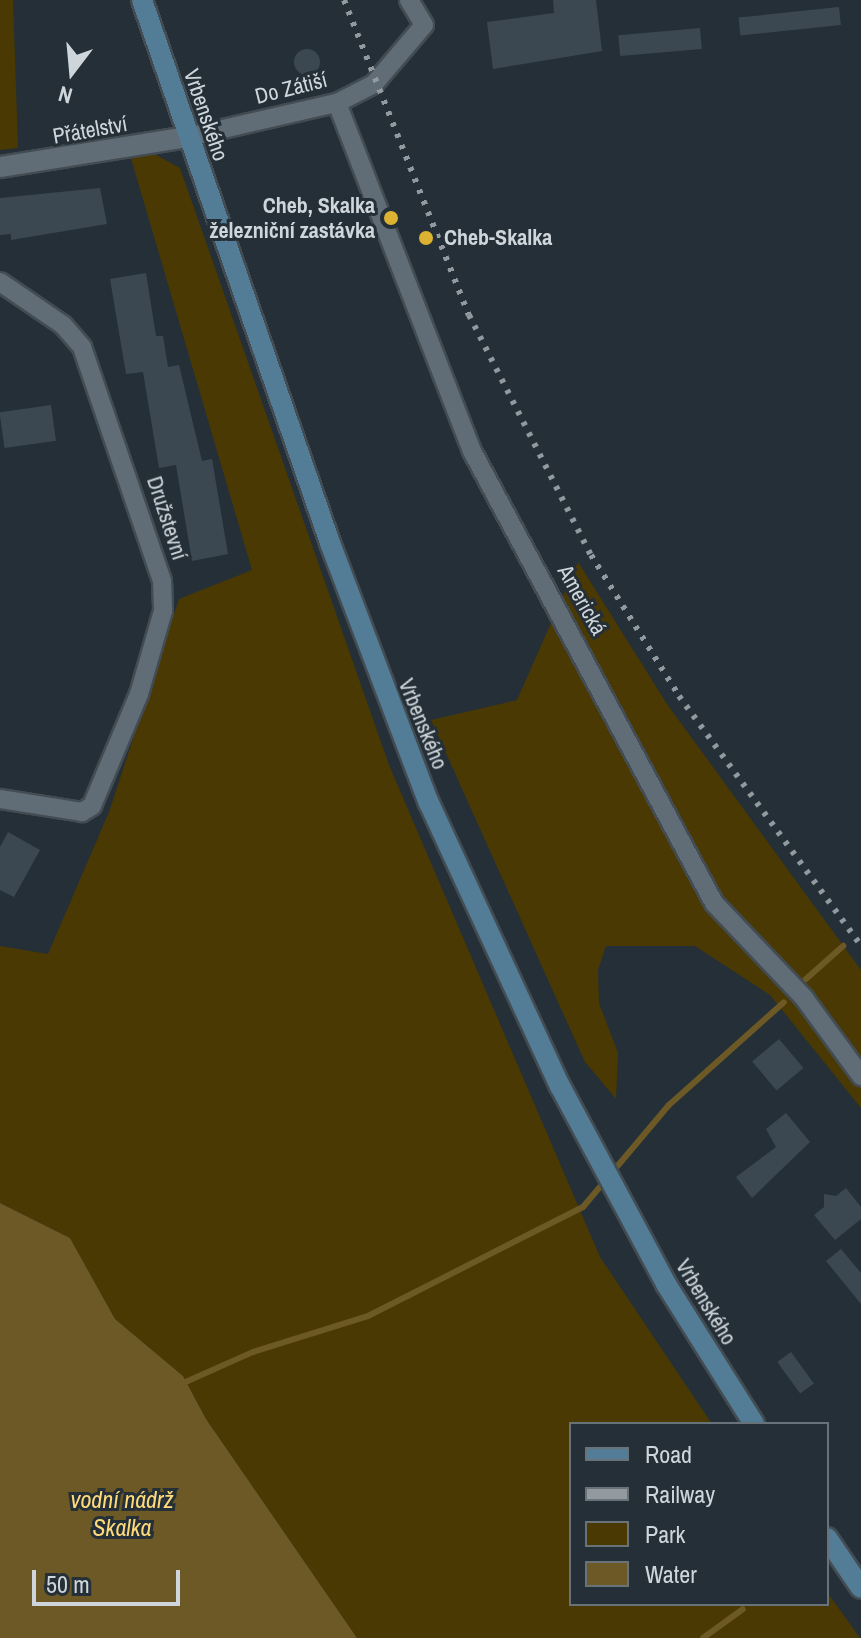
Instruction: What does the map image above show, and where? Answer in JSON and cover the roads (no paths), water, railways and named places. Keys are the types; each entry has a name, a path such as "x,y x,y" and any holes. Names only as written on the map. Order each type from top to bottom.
{"main road":[{"name":"Vrbenského","path":"142,0 387,701 476,910 659,1270 753,1422"},
{"path":"829,1541 861,1588"}],"street":[{"name":"Do Zátiší","path":"188,137 337,103 374,84 424,25 409,0"},
{"name":"Americká","path":"337,103 472,451 714,903 804,998 861,1076"},
{"name":"Přátelství","path":"0,167 188,137"},
{"name":"Družstevní","path":"0,282 63,325 82,347 162,580 163,611 139,694 92,806 82,812 0,799"}],"water":[{"name":"vodní nádrž Skalka","path":"0,1203 70,1238 115,1319 183,1376 206,1419 357,1638 0,1638"}],"waterway":[{"path":"806,979 843,946"},
{"path":"181,1384 253,1352 368,1316 583,1207 669,1105 784,1002"},
{"path":"703,1638 743,1609"}],"railway":[{"path":"344,0 469,315 591,555 679,696 861,946"}],"place":[{"name":"Cheb, Skalka železniční zastávka","path":"391,218"},
{"name":"Cheb-Skalka","path":"426,238"}]}
